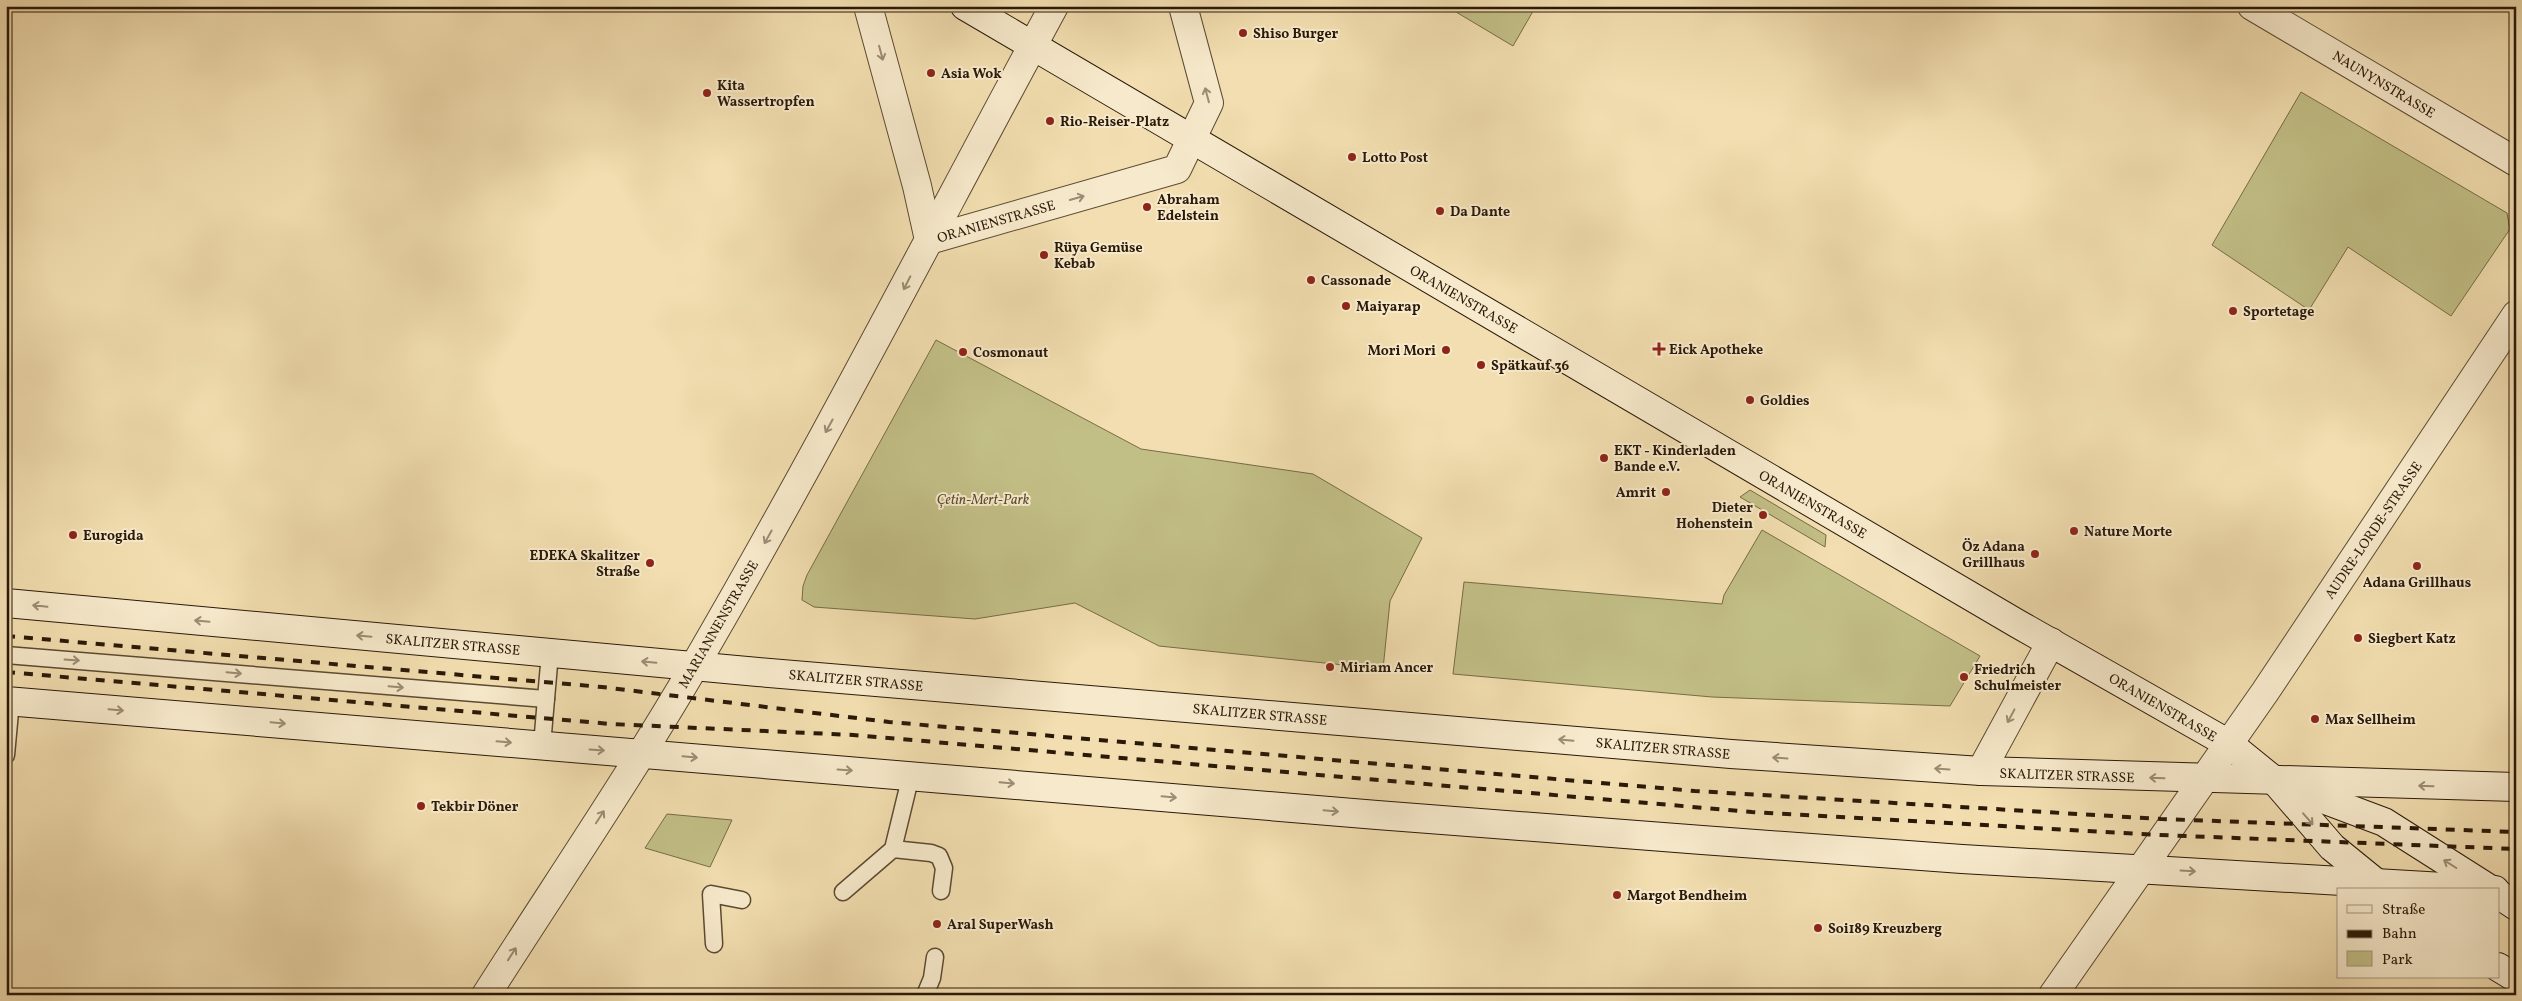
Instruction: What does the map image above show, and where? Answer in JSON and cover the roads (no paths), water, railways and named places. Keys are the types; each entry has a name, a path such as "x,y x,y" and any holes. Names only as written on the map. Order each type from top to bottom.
{"street":[{"name":"ORANIENSTRASSE","path":"868,6 917,186 929,240 1177,169 1209,103 1182,6"},
{"path":"965,6 1191,139"},
{"path":"929,240 1054,6"},
{"name":"NAUNYNSTRASSE","path":"2252,6 2516,162"},
{"name":"ORANIENSTRASSE","path":"1191,139 2051,642 2229,744 2276,782"},
{"name":"MARIANNENSTRASSE","path":"486,995 642,753 694,666 865,361 929,240"},
{"name":"AUDRE-LORDE-STRASSE","path":"2053,995 2139,869 2229,744 2516,315"},
{"name":"SKALITZER STRASSE","path":"6,603 694,666 1722,754 1981,771 2204,780 2516,787"},
{"path":"1981,771 2051,642"},
{"path":"9,701 912,775 1368,815 1944,858 2436,888"},
{"path":"2276,782 2332,847 2381,886"},
{"path":"2276,782 2384,822 2488,888"},
{"path":"2500,890 2516,891"},
{"path":"2500,895 2516,906"},
{"path":"2500,968 2516,978"}],"lane":[{"path":"542,745 550,652"},
{"path":"6,655 546,699"},
{"path":"6,755 9,701"},
{"path":"843,892 894,849 912,775"},
{"path":"894,849 931,852 939,856 944,868 942,891"},
{"path":"714,944 711,894 742,900"},
{"path":"925,995 932,978 935,958"}],"railway":[{"path":"6,636 602,687 889,722 1695,791 2161,819 2516,832"},
{"path":"6,672 611,724 853,735 1752,812 2160,835 2516,849"}],"place":[{"name":"Shiso Burger","path":"1243,33"},
{"name":"Asia Wok","path":"931,73"},
{"name":"Kita Wassertropfen","path":"707,93"},
{"name":"Rio-Reiser-Platz","path":"1050,121"},
{"name":"Lotto Post","path":"1352,157"},
{"name":"Abraham Edelstein","path":"1147,207"},
{"name":"Da Dante","path":"1440,211"},
{"name":"Rüya Gemüse Kebab","path":"1044,255"},
{"name":"Cassonade","path":"1311,280"},
{"name":"Maiyarap","path":"1346,306"},
{"name":"Sportetage","path":"2233,311"},
{"name":"Eick Apotheke","path":"1659,349"},
{"name":"Mori Mori","path":"1446,350"},
{"name":"Cosmonaut","path":"963,352"},
{"name":"Spätkauf 36","path":"1481,365"},
{"name":"Goldies","path":"1750,400"},
{"name":"EKT - Kinderladen Bande e.V.","path":"1604,458"},
{"name":"Amrit","path":"1666,492"},
{"name":"Dieter Hohenstein","path":"1763,515"},
{"name":"Nature Morte","path":"2074,531"},
{"name":"Eurogida","path":"73,535"},
{"name":"Öz Adana Grillhaus","path":"2035,554"},
{"name":"EDEKA Skalitzer Straße","path":"650,563"},
{"name":"Adana Grillhaus","path":"2417,566"},
{"name":"Siegbert Katz","path":"2358,638"},
{"name":"Miriam Ancer","path":"1330,667"},
{"name":"Friedrich Schulmeister","path":"1964,677"},
{"name":"Max Sellheim","path":"2315,719"},
{"name":"Tekbir Döner","path":"421,806"},
{"name":"Margot Bendheim","path":"1617,895"},
{"name":"Aral SuperWash","path":"937,924"},
{"name":"Soi189 Kreuzberg","path":"1818,928"}],"park label":[{"name":"Çetin-Mert-Park","path":"983,499"}]}
